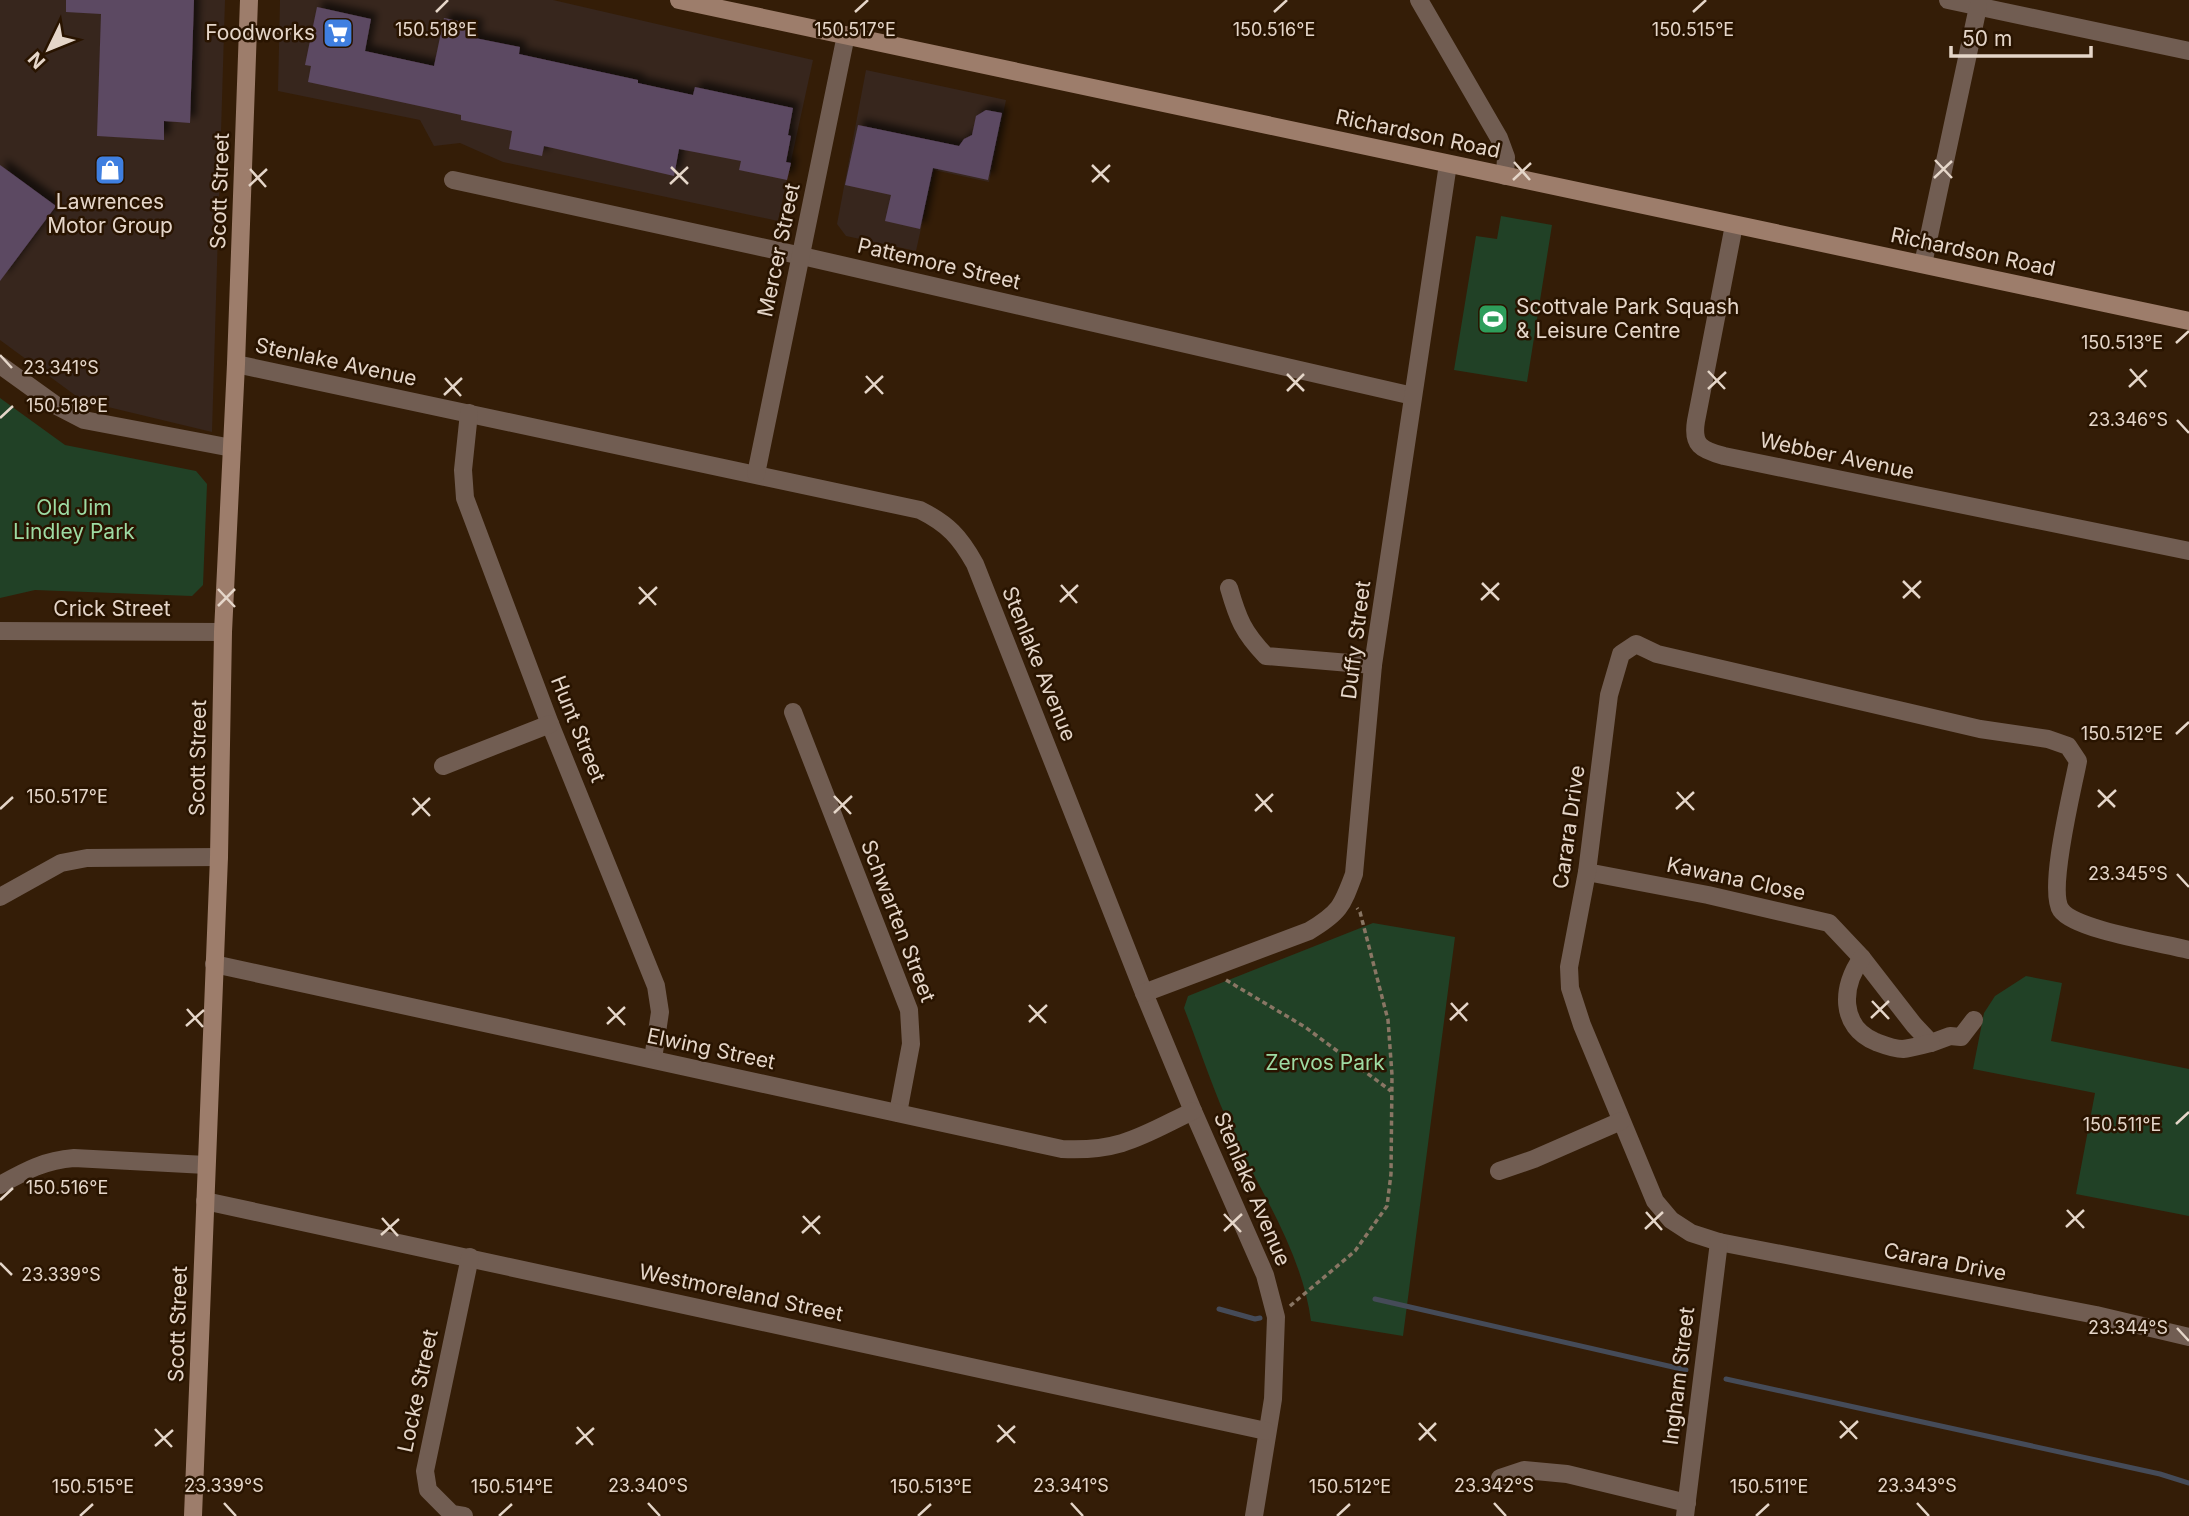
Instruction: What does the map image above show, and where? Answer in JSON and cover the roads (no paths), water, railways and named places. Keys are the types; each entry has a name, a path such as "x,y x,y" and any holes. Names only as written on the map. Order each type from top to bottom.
{"main road":[{"name":"Scott Street","path":"193,1516 219,857 223,632 249,0"},
{"name":"Richardson Road","path":"679,0 2189,321"}],"street":[{"path":"1419,0 1499,138 1506,157 1505,176"},
{"path":"1948,0 2189,51"},
{"path":"1923,264 1978,7"},
{"name":"Mercer Street","path":"756,474 846,35"},
{"name":"Duffy Street","path":"1144,993 1309,931 1332,917 1346,896 1354,874 1373,665 1448,164"},
{"name":"Pattemore Street","path":"453,180 802,256 1413,396"},
{"name":"Webber Avenue","path":"1734,225 1696,421 1694,435 1698,445 1710,453 1737,459 2189,551"},
{"name":"Stenlake Avenue","path":"236,364 920,510 943,521 964,544 975,564 1144,993 1265,1275 1276,1317 1273,1399 1254,1516"},
{"path":"0,365 57,406 84,420 232,448"},
{"name":"Hunt Street","path":"469,413 463,470 465,498 550,724 656,986 660,1012 653,1059"},
{"path":"1228,588 1248,637 1266,656 1373,665"},
{"name":"Crick Street","path":"0,631 223,632"},
{"name":"Carara Drive","path":"2189,950 2090,926 2073,919 2060,909 2055,885 2078,761 2068,746 2048,739 1966,726 1657,654 1636,644 1621,654 1609,695 1587,872 1569,967 1570,988 1582,1025 1655,1200 1671,1220 1691,1233 1719,1242 2096,1315 2189,1337"},
{"name":"Schwarten Street","path":"793,712 909,1010 911,1044 898,1113"},
{"path":"443,766 550,724"},
{"path":"0,897 61,863 87,858 219,857"},
{"name":"Kawana Close","path":"1587,872 1708,895 1829,923 1862,958 1931,1043"},
{"path":"1862,958 1854,969 1847,1009 1854,1027 1872,1040 1903,1049 1950,1036 1961,1037 1974,1020"},
{"name":"Elwing Street","path":"214,964 1062,1149 1085,1150 1125,1144 1193,1111"},
{"path":"1499,1171 1534,1159 1621,1121"},
{"path":"0,1185 35,1166 64,1158 206,1165"},
{"name":"Westmoreland Street","path":"205,1201 1266,1431"},
{"name":"Ingham Street","path":"1686,1510 1719,1242"},
{"name":"Locke Street","path":"464,1516 452,1514 428,1490 425,1471 470,1257"},
{"path":"1500,1478 1524,1470 1567,1474 1686,1510"}],"waterway":[{"path":"1375,1299 1686,1370"},
{"path":"1219,1309 1260,1318"},
{"path":"1726,1379 2160,1474 2189,1483"}],"place":[{"name":"Foodworks","path":"338,33"},
{"name":"Lawrences Motor Group","path":"110,170"},
{"name":"Scottvale Park Squash & Leisure Centre","path":"1493,319"}],"park label":[{"name":"Old Jim Lindley Park","path":"74,520"},
{"name":"Zervos Park","path":"1325,1063"}]}
